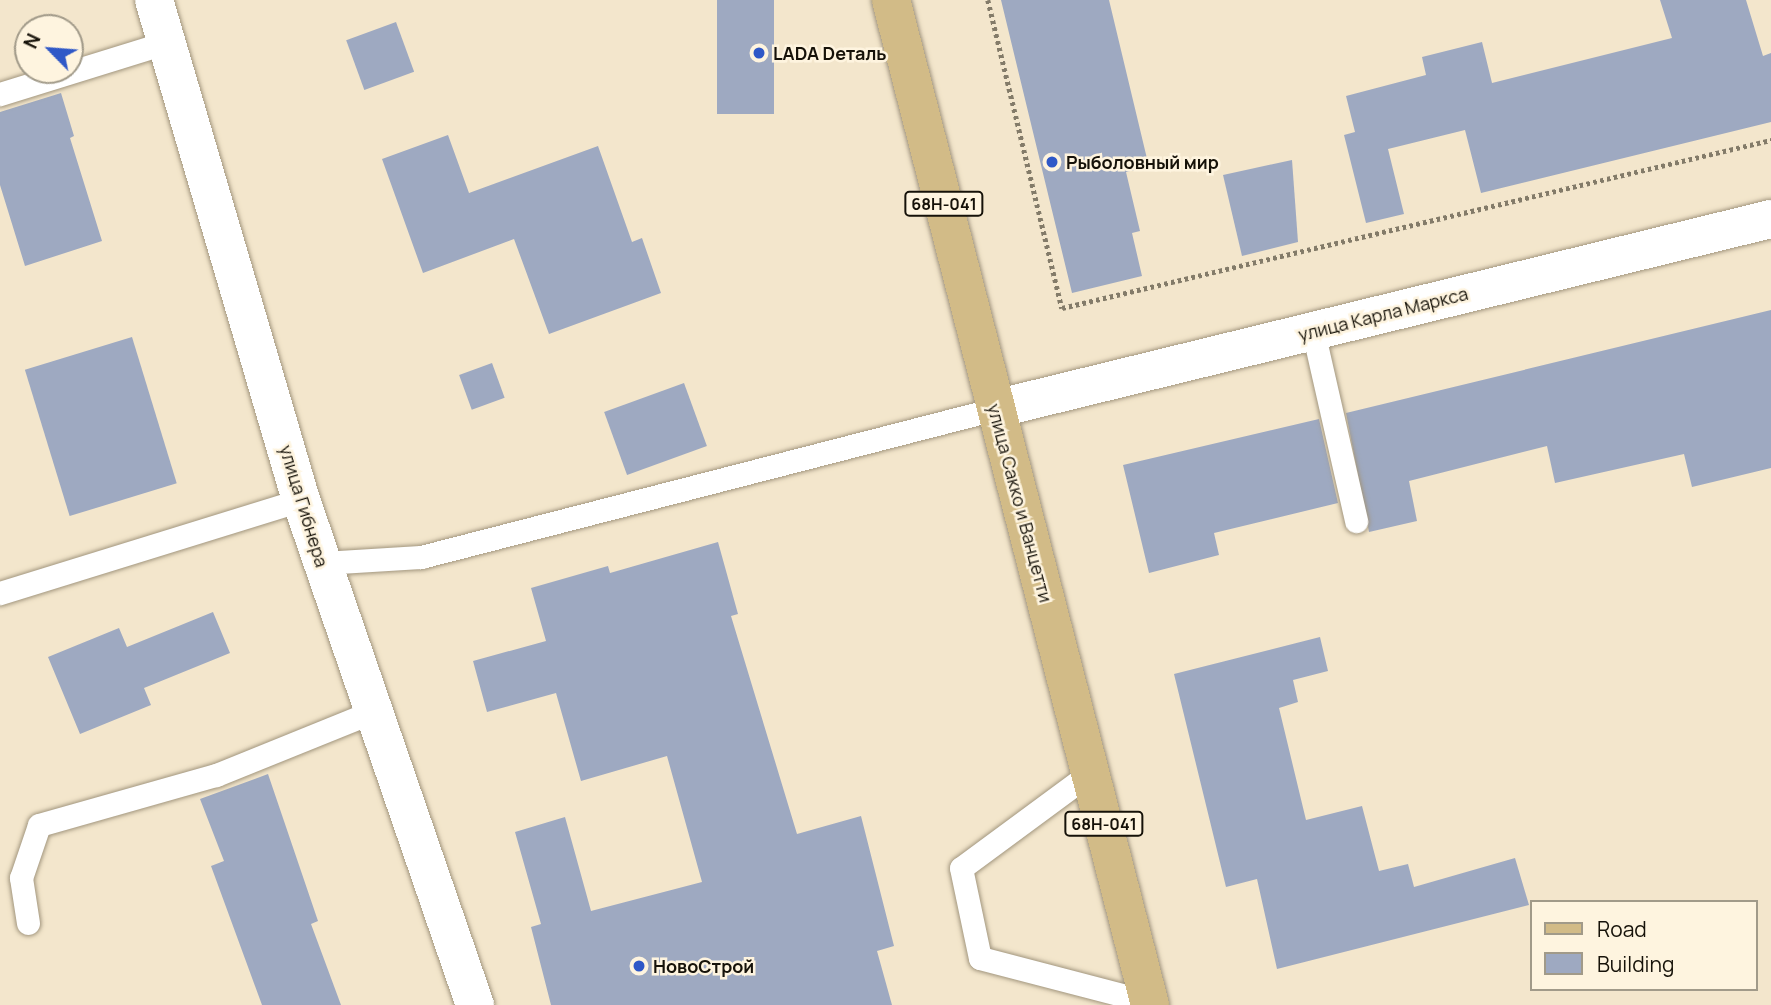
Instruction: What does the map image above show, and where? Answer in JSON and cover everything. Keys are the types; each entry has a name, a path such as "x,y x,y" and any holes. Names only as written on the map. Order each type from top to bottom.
{"main road":[{"name":"улица Сакко и Ванцетти","path":"891,0 1150,1003"}],"street":[{"name":"улица Гибнера","path":"154,0 301,500 475,1005"},
{"name":"улица Карла Маркса","path":"995,409 1771,219"}],"lane":[{"path":"0,94 167,42"},
{"path":"1313,331 1356,521"},
{"path":"322,563 421,557 995,409"},
{"path":"0,593 301,500"},
{"path":"28,923 21,878 39,825 216,775 372,712"},
{"path":"1090,773 961,868 980,958 1150,1003"}],"path":[{"path":"988,0 1062,308 1771,140"}],"building":[{"name":"LADA Dеталь","path":"717,0 774,0 774,114 717,114"},
{"path":"1001,0 1109,0 1149,167 1126,172 1140,231 1132,233 1142,276 1072,293"},
{"path":"1660,0 1746,0 1763,56 1771,53 1771,122 1481,193 1465,130 1388,149 1404,214 1366,223 1344,135 1355,132 1346,96 1426,75 1422,57 1482,42 1492,83 1672,38"},
{"path":"396,22 414,72 364,90 346,40"},
{"path":"61,93 74,136 70,138 102,241 25,266 0,185 0,112"},
{"path":"448,135 469,193 598,146 632,242 642,238 661,293 549,334 514,239 423,273 382,159"},
{"path":"1292,160 1298,242 1242,256 1223,175"},
{"path":"1771,310 1771,468 1692,487 1684,454 1555,483 1547,446 1409,481 1417,521 1369,532 1346,413"},
{"path":"132,337 177,483 70,516 25,370"},
{"path":"492,363 505,398 472,410 459,375"},
{"path":"684,383 707,446 627,475 604,412"},
{"path":"1319,419 1338,503 1214,533 1219,555 1149,573 1123,465"},
{"path":"718,542 738,614 731,616 797,834 861,816 894,946 877,951 892,1005 551,1005 531,927 541,924 515,832 565,817 591,911 702,882 667,756 581,781 556,693 487,712 473,661 546,641 531,588 608,566 610,573"},
{"path":"213,612 230,653 144,688 151,705 80,734 48,657 119,628 127,647"},
{"path":"1320,637 1328,671 1293,680 1298,702 1279,708 1306,820 1362,806 1379,871 1408,864 1414,887 1515,858 1529,905 1277,969 1257,879 1226,887 1174,674"},
{"path":"268,774 318,921 311,924 341,1005 262,1005 211,866 224,861 200,799"}],"place":[{"name":"LADA Dеталь","path":"759,53"},
{"name":"Рыболовный мир","path":"1052,162"},
{"name":"НовоСтрой","path":"639,966"}]}
